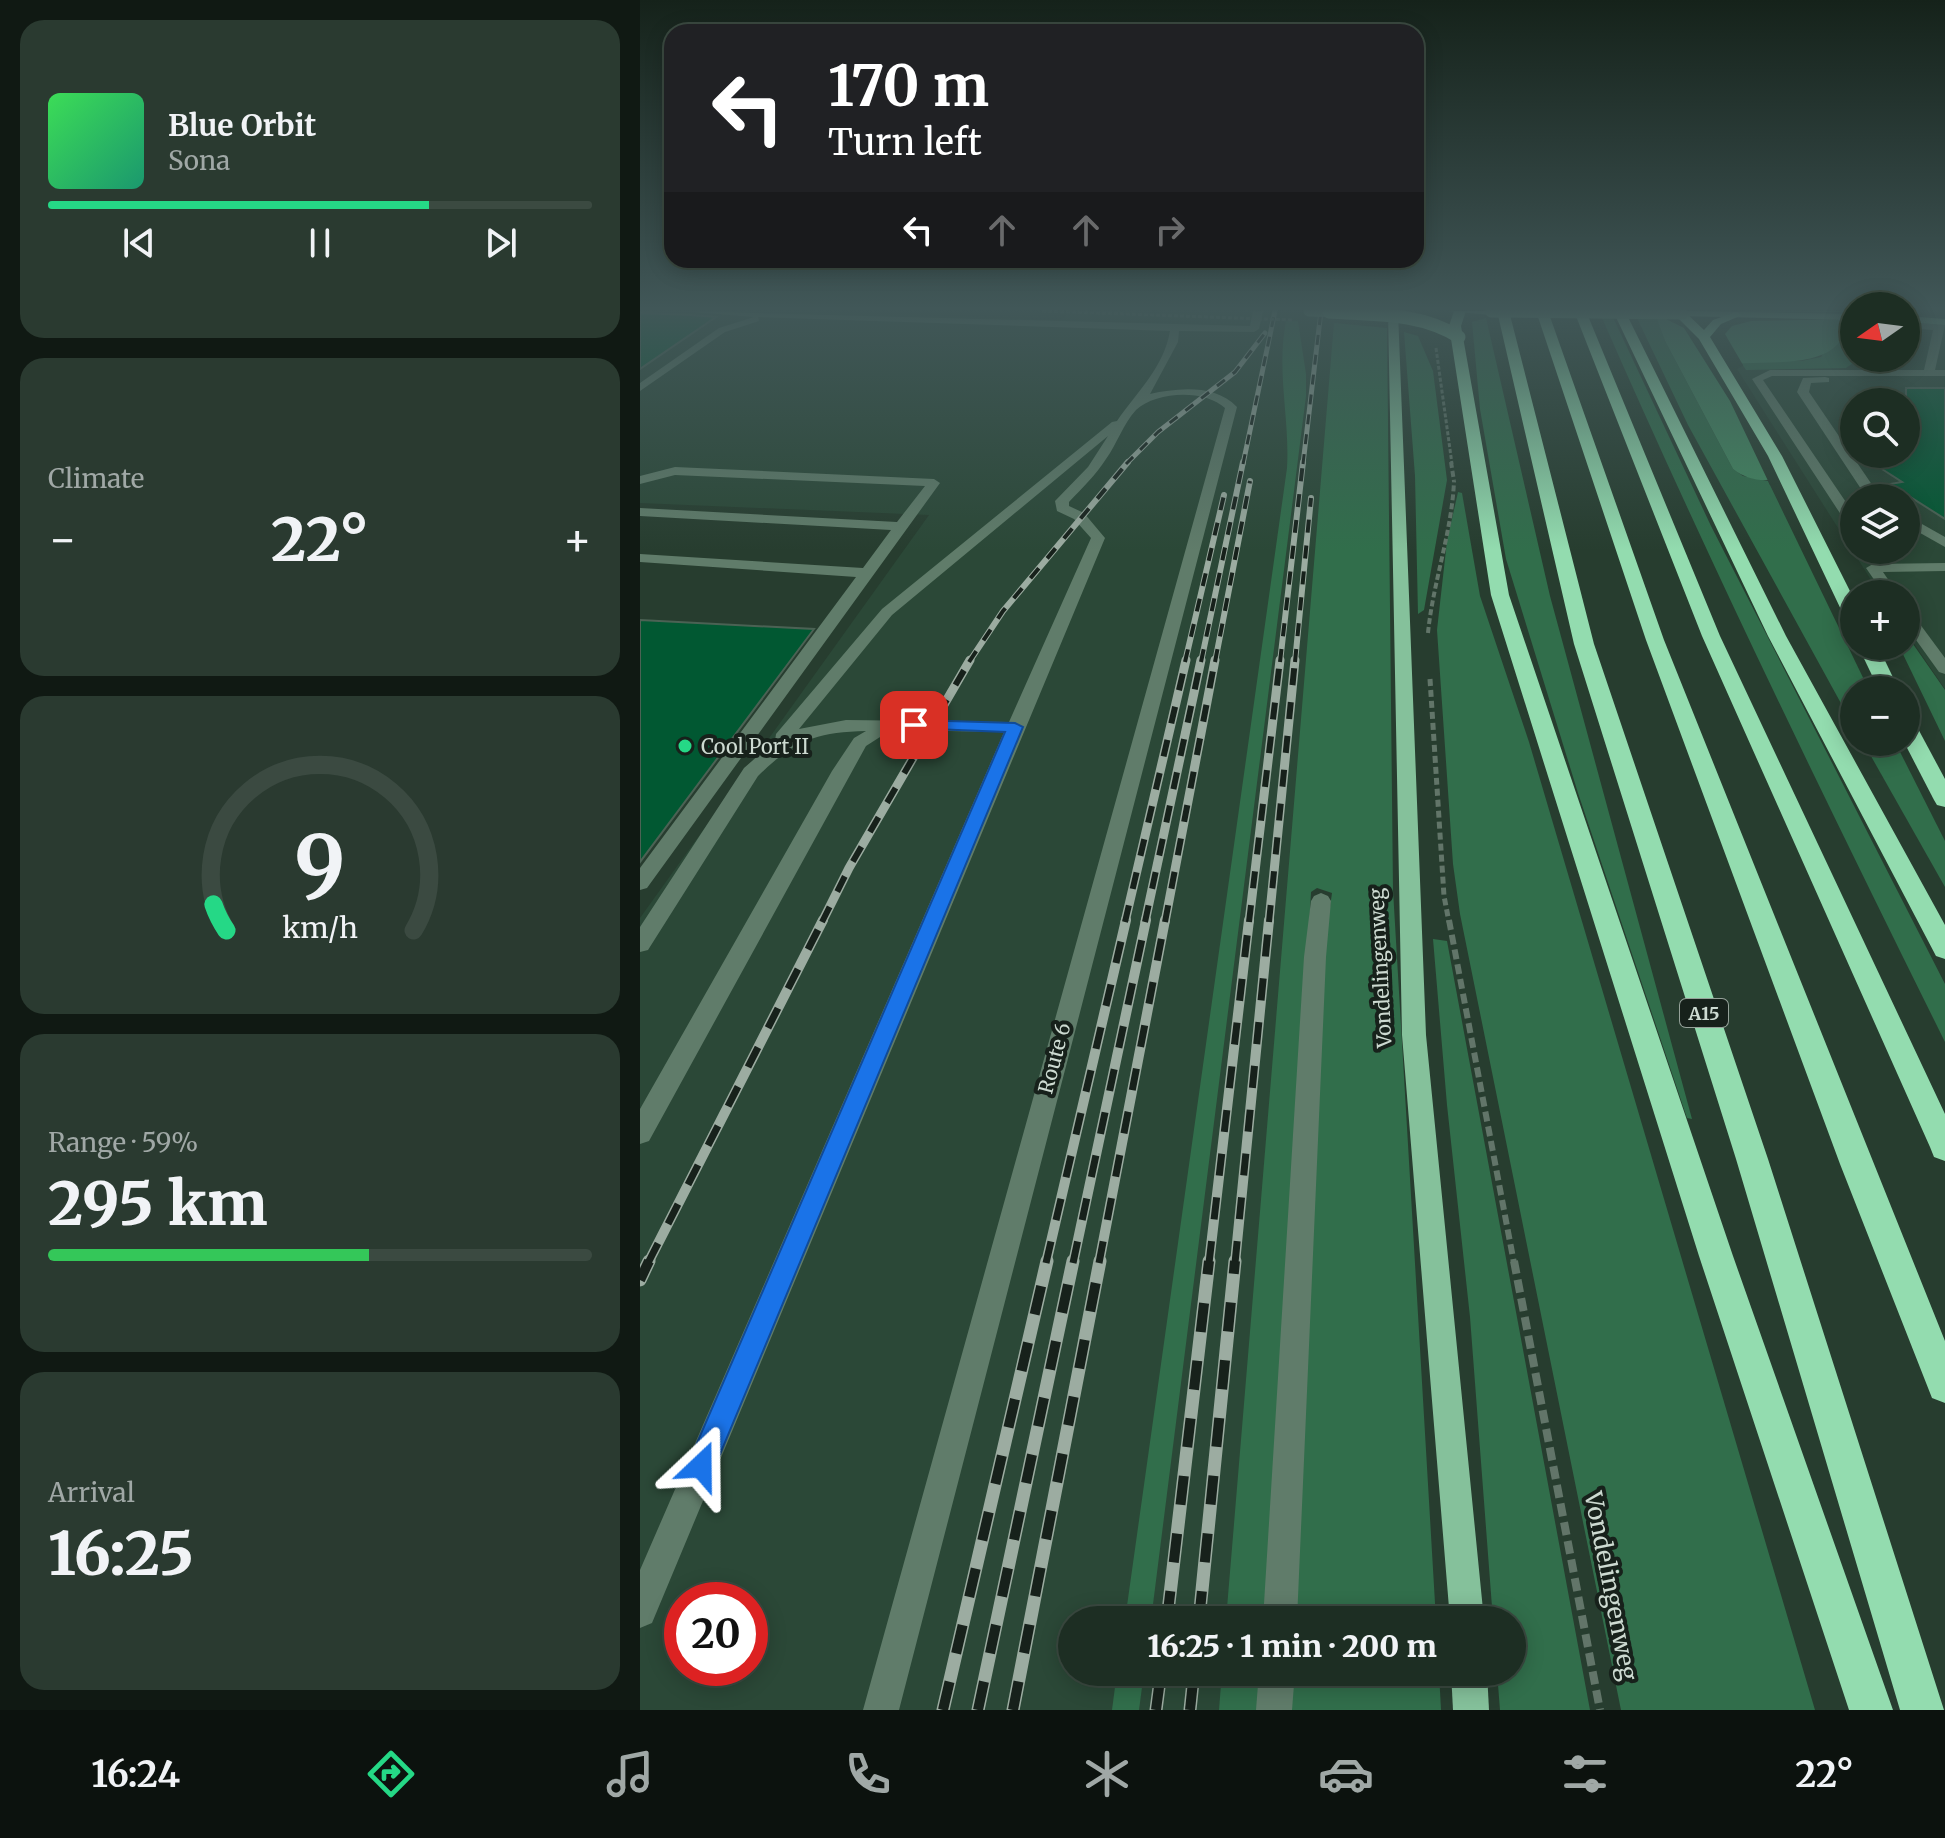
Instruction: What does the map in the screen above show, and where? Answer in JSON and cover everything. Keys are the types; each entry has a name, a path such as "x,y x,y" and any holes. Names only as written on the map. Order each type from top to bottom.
{"highway":[{"path":"1462,391 1468,481 1508,622 1716,1256 1871,1710"},
{"name":"A15","path":"1522,391 1584,644 1752,1159 1922,1710"},
{"path":"1569,391 1655,640 1856,1164 1945,1385"},
{"path":"1617,391 1711,636 1945,1147"},
{"path":"1658,391 1777,636 1945,949"},
{"path":"1736,391 1775,456 1840,589"},
{"path":"1920,752 1945,800"}],"main road":[{"name":"Vondelingenweg","path":"1394,391 1414,1035 1466,1606"},
{"path":"1470,1686 1471,1710"}],"street":[{"path":"640,944 751,772 887,612 1128,414 1147,391"},
{"path":"1765,391 1840,503"},
{"path":"1803,391 1865,484"},
{"name":"Route 6","path":"881,1710 1231,407 1221,396 1203,392 1159,396 1139,402"},
{"path":"640,1611 1098,538 1083,519 1060,504 1095,467 1128,414"},
{"path":"640,480 675,471 934,483 640,883"},
{"path":"640,512 901,526"},
{"path":"1920,528 1945,543"},
{"path":"640,558 867,573"},
{"path":"1873,564 1881,580"},
{"path":"1873,568 1945,567"},
{"path":"1920,634 1945,669"},
{"path":"640,1133 841,771 860,742 887,725"},
{"path":"772,750 801,732 820,726 1015,727"},
{"path":"1281,1606 1314,973 1321,901"},
{"path":"1274,1710 1276,1686"}],"path":[{"path":"1427,638 1431,603 1453,503 1468,481 1446,391"},
{"name":"Vondelingenweg","path":"1429,668 1444,896 1600,1710"}],"shaded area":[{"path":"640,391 1336,391 1256,1606 1058,1606 1058,1686 1251,1686 1249,1710 640,1710 640,918 929,515 640,503"},
{"path":"1284,391 1306,391 1153,1606 1127,1606 1287,468"},
{"path":"1328,391 1388,391 1393,890 1435,1606 1288,1606 1323,957 1332,893 1317,888 1311,892 1273,1606 1227,1606"},
{"path":"1408,391 1436,391 1447,480 1424,610 1418,614 1415,476"},
{"path":"1478,391 1503,391 1550,596 1692,1119 1687,1118 1578,793 1506,559"},
{"path":"1635,391 1647,391 1711,526 1945,984 1945,1042 1768,678"},
{"path":"1672,391 1691,391 1733,469 1743,476 1768,481 1840,630 1840,660 1855,660 1862,676 1840,676 1840,702"},
{"path":"1691,391 1727,391 1777,479 1754,479 1733,469"},
{"path":"1751,391 1840,391 1840,468 1920,468 1920,391 1945,391 1945,689 1920,652 1920,580 1871,580 1861,564 1920,564 1920,484 1840,484 1840,531"},
{"path":"1458,492 1462,493 1480,596 1529,742 1815,1710 1621,1710 1460,914 1453,864 1437,630 1447,541"},
{"path":"1920,654 1945,690 1945,741 1920,689 1920,676 1914,676 1906,660 1920,660"},
{"path":"1871,756 1902,756 1945,841 1945,887"},
{"path":"1433,939 1447,941 1590,1710 1500,1710 1498,1686 1526,1686 1526,1606 1492,1606 1470,1317"},
{"path":"1115,1686 1142,1686 1139,1710 1112,1710"},
{"path":"1221,1686 1268,1686 1266,1710 1219,1710"},
{"path":"1283,1686 1440,1686 1441,1710 1282,1710"}],"pier":[{"path":"1724,391 1731,391 1780,477 1779,483 1770,485"}],"building":[{"path":"1920,391 1945,391 1945,519 1920,503 1920,484 1890,484 1902,482 1880,468 1920,468"},
{"name":"Cool Port II","path":"640,620 814,629 640,862"}],"railway":[{"path":"1128,462 1158,432 1211,391"},
{"path":"1243,464 1258,391"},
{"path":"1303,464 1312,391"},
{"path":"969,662 1003,611 1128,462"},
{"path":"1201,662 1243,462"},
{"path":"1280,662 1303,462"},
{"path":"1215,662 1250,481"},
{"path":"1185,662 1224,495"},
{"path":"1295,662 1311,498"},
{"path":"823,920 849,868 970,660"},
{"path":"1125,922 1186,660"},
{"path":"1145,922 1201,660"},
{"path":"1165,922 1215,660"},
{"path":"1249,922 1280,660"},
{"path":"1269,922 1295,660"},
{"path":"649,1262 823,920"},
{"path":"1046,1263 1126,920"},
{"path":"1073,1263 1146,920"},
{"path":"1099,1263 1165,920"},
{"path":"1209,1263 1249,920"},
{"path":"1235,1263 1269,920"},
{"path":"943,1710 1047,1261"},
{"path":"978,1710 1073,1261"},
{"path":"1013,1710 1100,1261"},
{"path":"1169,1606 1209,1261"},
{"path":"1200,1606 1235,1261"},
{"path":"640,1280 649,1262"},
{"path":"1156,1710 1159,1686"},
{"path":"1190,1710 1193,1686"}],"place":[{"name":"Cool Port II","path":"685,746"}],"route":[{"path":"701,1466 1015,727 914,725"}]}
